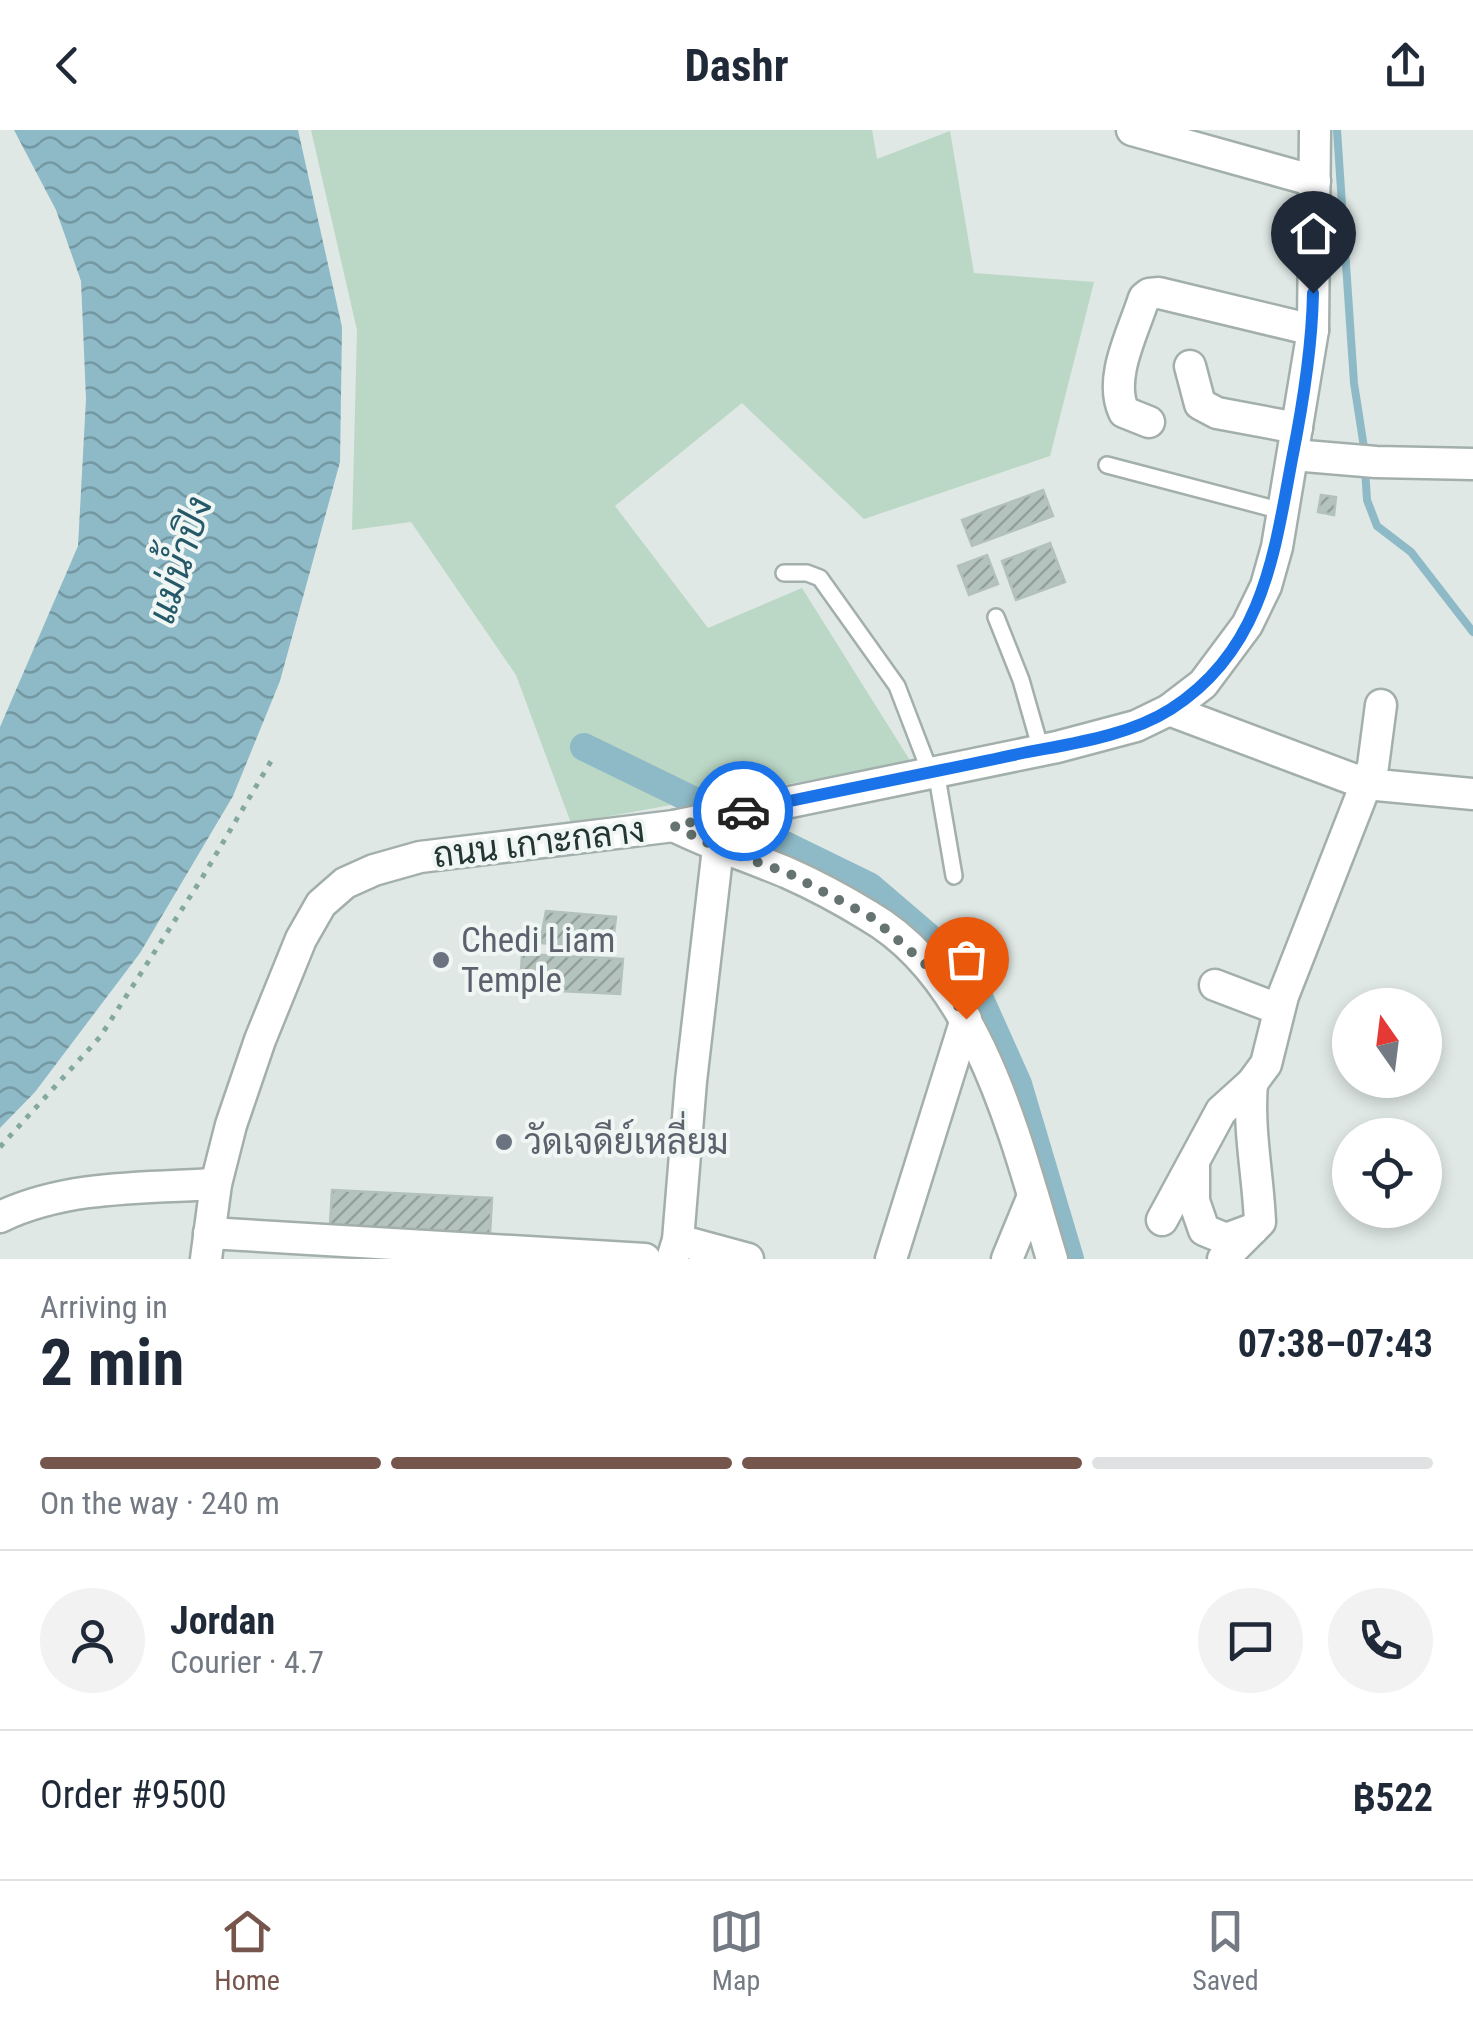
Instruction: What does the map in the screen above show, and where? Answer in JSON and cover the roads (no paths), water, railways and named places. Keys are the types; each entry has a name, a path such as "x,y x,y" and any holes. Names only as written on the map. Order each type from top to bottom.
{"street":[{"path":"1132,130 1173,136 1315,181"},
{"name":"ถนน เกาะกลาง","path":"207,1246 216,1184 231,1124 260,1040 301,938 321,904 345,884 374,870 420,857 674,826 1040,750 1136,726 1170,710 1203,684 1248,625 1266,586 1282,511 1304,447 1312,330 1315,130"},
{"path":"1150,422 1124,412 1118,398 1118,380 1144,298 1149,294 1159,293 1312,330"},
{"path":"1190,366 1200,404 1304,447 1376,462 1473,464"},
{"path":"1162,1220 1221,1111 1252,1084 1266,1064 1278,1009 1373,766 1382,706"},
{"path":"1170,710 1366,784 1473,794"},
{"path":"674,826 718,848 788,873 873,918 941,978 982,1050 1052,1259"},
{"path":"718,848 675,1250 748,1259"},
{"path":"1215,986 1278,1009"},
{"path":"891,1259 966,1019"},
{"path":"1222,1259 1260,1222 1258,1172 1249,1124 1252,1084"},
{"path":"1194,1160 1194,1201 1204,1230 1226,1239 1253,1229"},
{"path":"0,1217 18,1208 88,1192 216,1184"},
{"path":"1007,1259 1033,1196"},
{"path":"207,1246 646,1259"}],"lane":[{"path":"1108,465 1282,511"},
{"path":"784,573 807,572 820,578 896,686 933,772 954,876"},
{"path":"996,617 1021,680 1040,750"}],"water":[{"name":"แม่น้ำปิง","path":"14,130 298,130 342,327 340,462 280,681 233,796 140,953 35,1092 0,1128 0,727 78,546 86,399 81,281 56,210"}],"waterway":[{"path":"1337,130 1354,383 1365,454"},
{"path":"1365,468 1367,500 1377,526 1411,552 1473,632"},
{"path":"584,747 869,886 967,970 1018,1084 1070,1259"}],"place":[{"name":"Chedi Liam Temple","path":"441,960"},
{"name":"วัดเจดีย์เหลี่ยม","path":"504,1142"}]}
